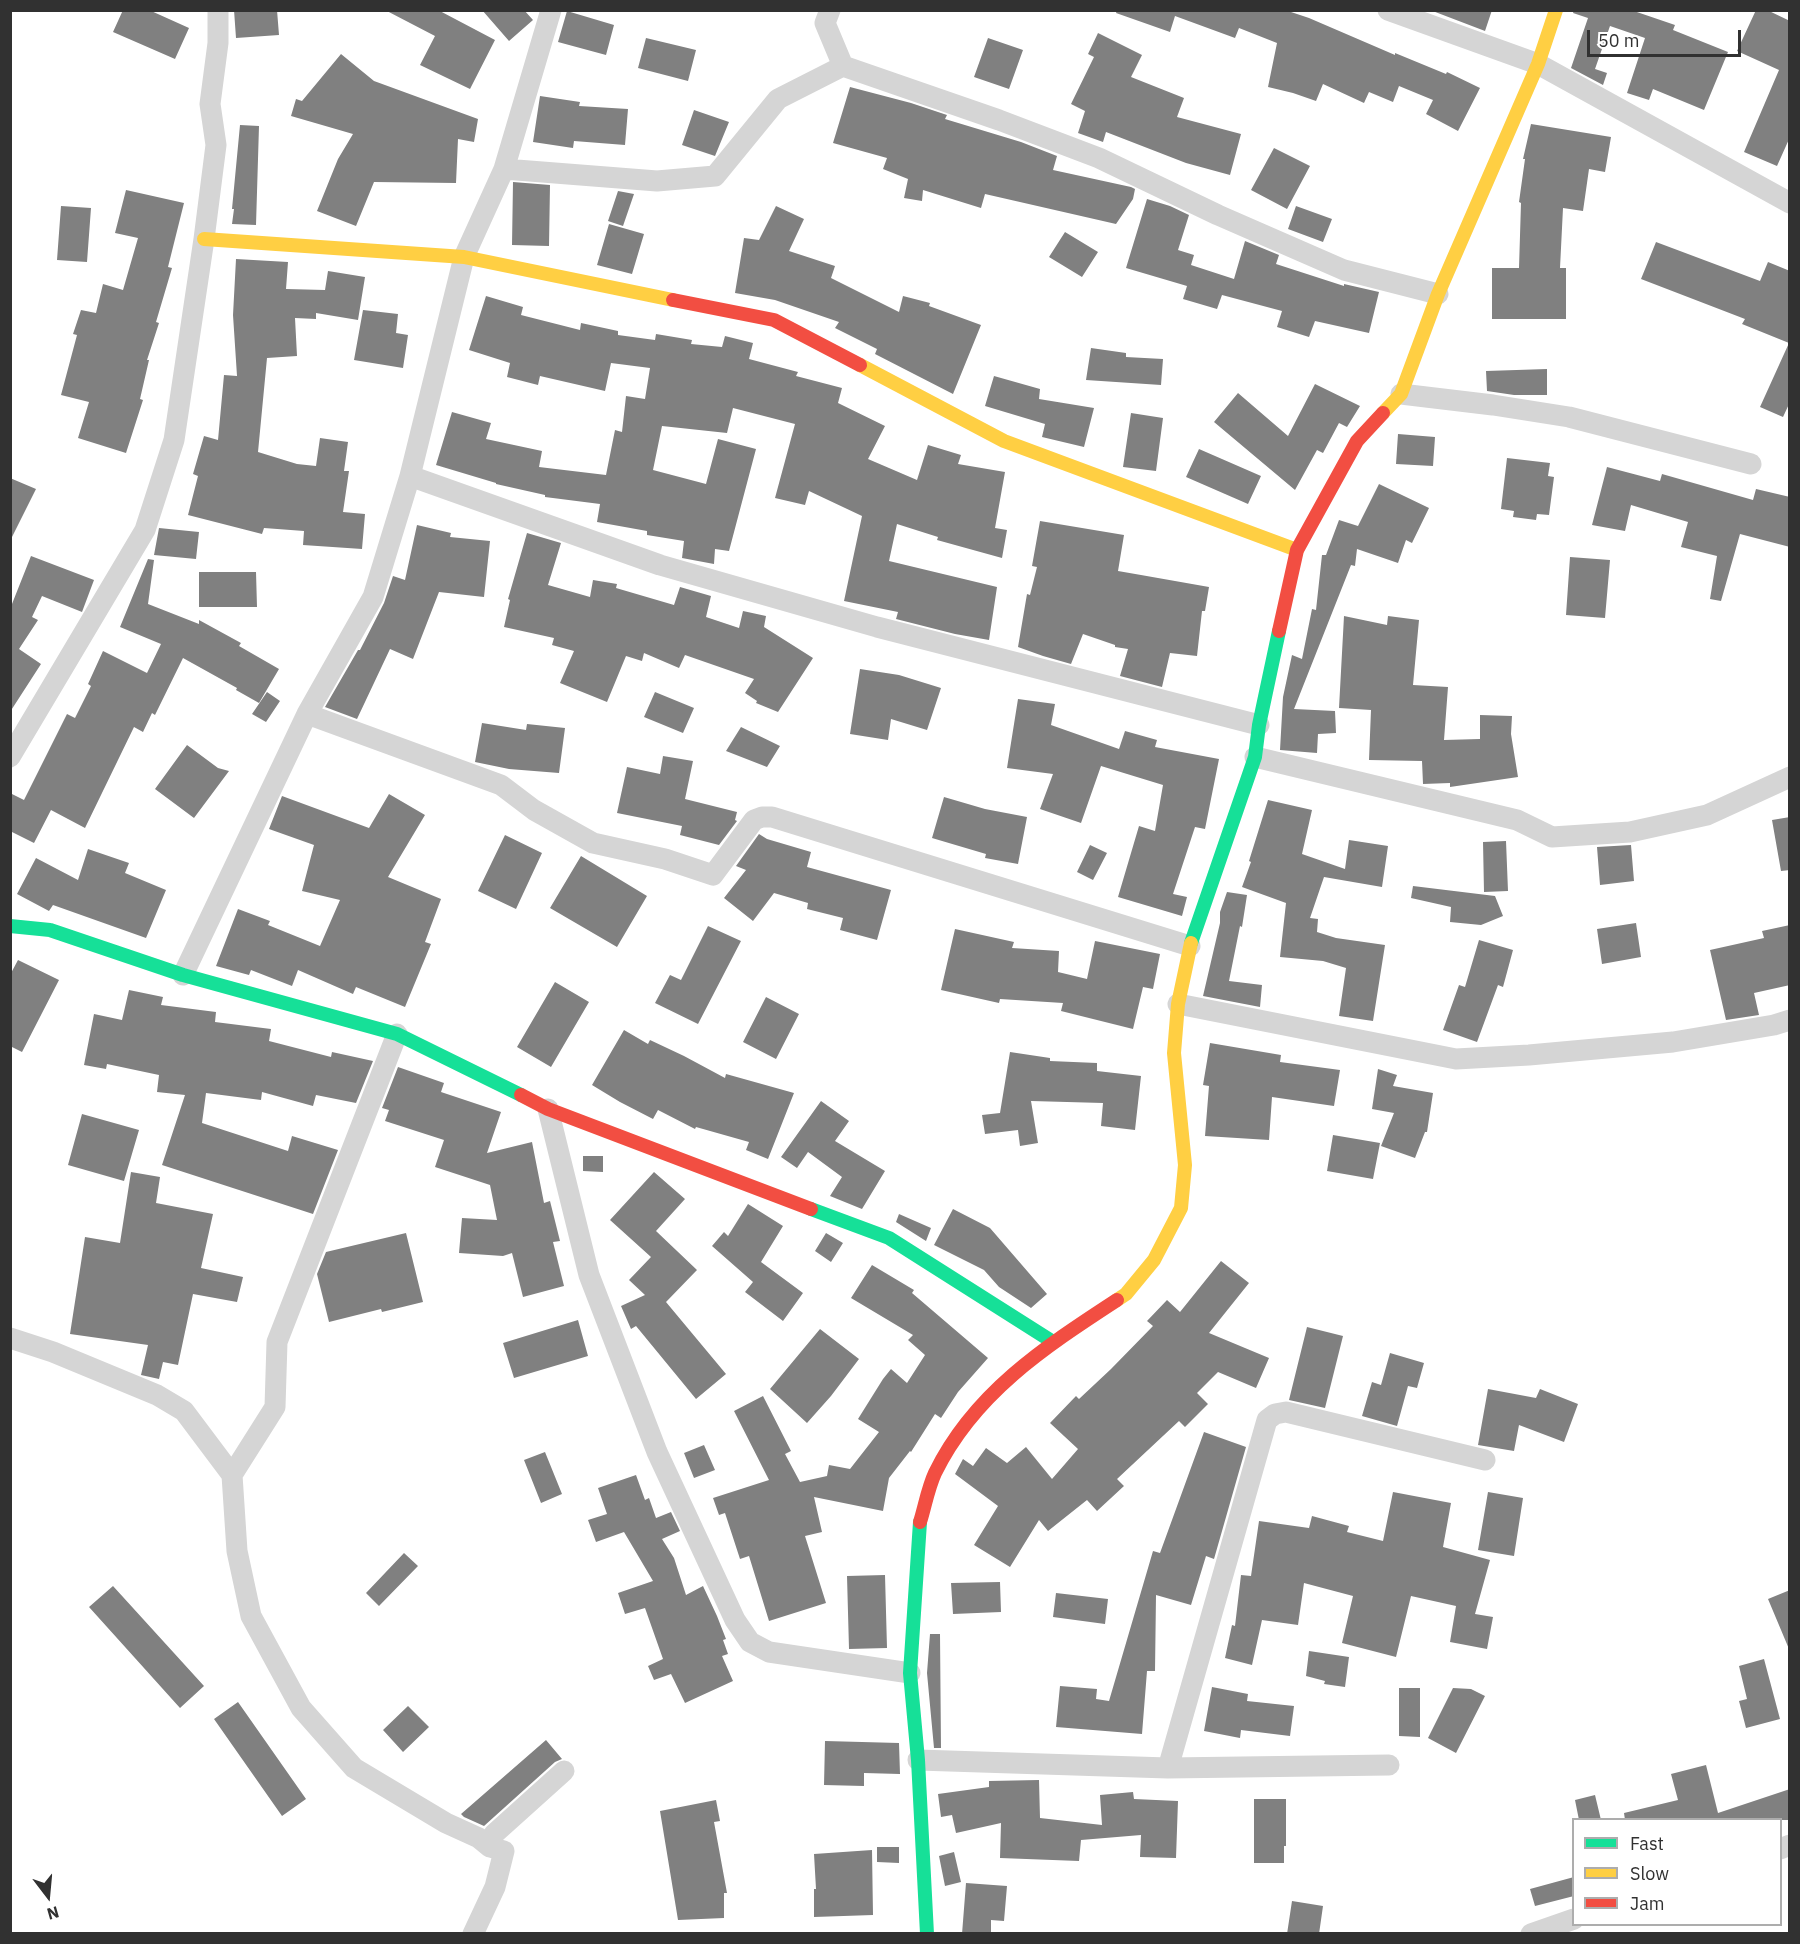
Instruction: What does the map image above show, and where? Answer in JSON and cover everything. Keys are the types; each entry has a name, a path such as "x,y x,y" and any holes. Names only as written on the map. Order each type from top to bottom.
{"street":[{"path":"10,757 145,530 174,440 216,145 210,104 218,43 218,10"},
{"path":"183,975 307,714 373,597 410,476 464,257 504,169 551,10"},
{"path":"830,10 825,23 843,66"},
{"path":"1388,10 1539,64 1790,203"},
{"path":"927,1934 918,1760 910,1673 920,1522 933,1475 958,1433 1000,1384 1053,1342 1126,1294 1154,1260 1180,1208 1185,1165 1174,1053 1178,1004 1190,946 1255,757 1259,724 1297,550 1357,441 1401,394 1438,294 1539,64 1556,10"},
{"path":"504,169 657,181 715,176 778,99 843,66 999,120 1099,158 1218,215 1344,270 1438,294"},
{"path":"204,239 464,257 774,320 1004,441 1297,550"},
{"path":"1401,394 1569,417 1751,464"},
{"path":"410,476 660,565 878,627 1259,724"},
{"path":"307,714 501,785 534,810 593,843 665,859 713,875 754,820 772,817 1190,946"},
{"path":"1255,757 1517,820 1552,837 1630,832 1707,815 1790,777"},
{"path":"10,926 50,930 183,975 397,1034 548,1109 889,1238 1053,1342"},
{"path":"1178,1004 1456,1059 1673,1042 1774,1025 1790,1020"},
{"path":"232,1475 275,1407 277,1342 397,1034"},
{"path":"548,1109 589,1275 657,1452 735,1620 750,1642 769,1652 910,1673"},
{"path":"10,1338 53,1352 157,1395 184,1411 232,1475 237,1551 250,1617 301,1708 354,1768 446,1823 479,1838 490,1847 504,1851 495,1887 473,1934"},
{"path":"1168,1768 1267,1420 1275,1414 1286,1412 1485,1460"},
{"path":"918,1760 1168,1768 1389,1765"},
{"path":"490,1847 494,1834 564,1771"},
{"path":"1531,1934 1572,1920"}],"building":[{"path":"123,10 149,10 189,28 175,59 113,32"},
{"path":"234,10 277,10 279,35 236,38"},
{"path":"385,10 438,10 495,40 470,89 420,65 435,36"},
{"path":"482,10 524,10 533,20 509,41"},
{"path":"1117,10 1285,10 1395,55 1395,53 1446,74 1447,72 1480,88 1458,131 1426,114 1433,100 1399,86 1393,102 1369,92 1364,103 1323,84 1316,101 1268,87 1277,43 1239,28 1235,38 1175,16 1170,32 1116,13"},
{"path":"1430,10 1492,10 1485,31"},
{"path":"1574,10 1631,10 1675,25 1673,30 1728,52 1704,110 1653,89 1649,100 1627,93 1645,38 1610,26 1595,69 1607,73 1603,85 1571,68 1588,18 1573,13"},
{"path":"1756,10 1767,10 1790,21 1790,137 1777,166 1744,152 1779,70 1737,51"},
{"path":"567,11 614,25 606,55 558,42"},
{"path":"1098,33 1142,55 1131,77 1184,98 1177,117 1241,134 1230,175 1186,163 1106,132 1103,142 1078,133 1085,111 1071,104 1094,57 1088,54"},
{"path":"646,38 696,50 688,81 638,68"},
{"path":"988,38 1023,50 1009,89 974,77"},
{"path":"341,54 374,81 478,119 474,142 458,139 456,183 374,182 356,226 317,211 338,159 353,134 291,116 296,99 302,101"},
{"path":"850,87 947,115 945,119 1021,142 1057,156 1053,170 1131,187 1135,189 1133,199 1116,224 985,194 981,208 923,190 922,201 904,198 908,179 883,169 887,158 833,143"},
{"path":"540,96 580,102 579,106 628,109 625,145 574,141 573,148 533,142"},
{"path":"694,110 729,122 715,156 682,145"},
{"path":"1531,124 1611,137 1605,172 1589,169 1583,211 1563,208 1560,268 1566,268 1566,319 1492,319 1492,268 1519,268 1521,203 1519,202 1525,159 1523,159"},
{"path":"240,125 259,126 256,225 232,224"},
{"path":"1274,148 1310,166 1287,209 1251,190"},
{"path":"513,182 550,185 549,246 512,245"},
{"path":"126,190 184,203 168,267 172,268 156,322 159,323 147,360 149,360 140,399 143,400 126,453 78,438 89,402 61,395 77,335 73,334 81,310 96,313 103,284 123,290 138,238 115,233"},
{"path":"618,191 634,194 623,226 608,221"},
{"path":"1147,199 1189,215 1178,250 1194,255 1191,265 1234,279 1245,241 1279,255 1276,264 1344,286 1344,284 1379,292 1369,333 1315,321 1309,337 1277,327 1282,311 1222,295 1217,309 1183,299 1187,286 1126,268"},
{"path":"61,206 91,208 87,262 57,260"},
{"path":"776,206 804,219 789,251 835,266 831,278 899,312 903,296 930,303 929,306 981,325 953,394 875,354 877,349 835,328 839,322 775,300 735,293 744,238 759,240"},
{"path":"1296,206 1332,219 1323,242 1288,229"},
{"path":"609,224 644,234 632,274 597,265"},
{"path":"1065,232 1098,252 1082,277 1049,257"},
{"path":"1656,242 1760,281 1768,262 1790,271 1790,402 1783,417 1760,407 1789,343 1742,324 1745,319 1641,279"},
{"path":"236,259 288,262 286,289 325,290 328,271 365,277 358,320 316,313 316,319 295,318 297,356 267,358 258,452 297,464 316,466 320,438 348,442 344,471 349,471 343,512 365,514 362,549 303,545 304,531 264,528 262,534 188,515 198,476 193,474 204,436 218,440 224,375 237,376 233,315"},
{"path":"486,296 523,307 521,315 580,330 581,323 618,331 618,335 655,340 656,334 692,340 691,344 722,347 725,336 753,343 749,359 798,372 796,376 842,388 838,403 885,426 868,459 917,480 928,445 961,455 958,464 1005,472 995,528 1007,530 1002,558 937,540 938,537 897,524 889,561 997,587 989,640 896,619 898,612 844,601 862,516 809,491 805,505 775,498 795,424 733,408 727,433 662,426 653,470 706,484 718,439 756,449 729,551 715,549 714,564 682,558 684,541 647,535 647,531 597,522 600,504 545,497 545,495 496,484 436,465 452,412 491,423 486,439 542,451 539,467 606,475 615,430 622,432 626,396 645,399 650,368 611,363 605,391 540,376 538,385 507,377 510,363 469,350"},
{"path":"363,310 398,314 396,333 408,335 403,368 354,360"},
{"path":"1091,348 1126,353 1126,357 1163,359 1161,385 1086,380"},
{"path":"1547,369 1547,395 1514,395 1487,391 1486,371"},
{"path":"994,376 1040,389 1039,399 1094,408 1084,447 1042,437 1045,424 985,406"},
{"path":"1315,384 1360,406 1347,427 1339,423 1323,453 1317,450 1295,490 1214,422 1238,393 1288,436"},
{"path":"1131,413 1163,418 1156,471 1123,467"},
{"path":"1398,434 1435,437 1433,466 1396,464"},
{"path":"1199,449 1261,476 1248,504 1186,477"},
{"path":"1507,458 1550,463 1548,476 1554,477 1549,515 1537,514 1536,520 1513,517 1514,511 1501,509"},
{"path":"1607,467 1660,481 1662,474 1753,500 1756,489 1790,497 1790,547 1740,534 1721,601 1710,599 1717,556 1681,547 1688,522 1631,505 1625,531 1592,525"},
{"path":"10,478 36,489 10,541"},
{"path":"1379,484 1429,508 1412,543 1406,540 1398,563 1357,549 1355,566 1351,565 1294,709 1335,711 1336,733 1318,734 1317,753 1280,750 1283,697 1292,655 1302,659 1312,609 1316,610 1322,555 1326,555 1339,520 1358,526"},
{"path":"1040,521 1124,535 1118,571 1209,587 1205,611 1202,611 1197,656 1170,653 1162,687 1120,676 1128,649 1115,647 1115,645 1083,634 1071,664 1018,647 1027,594 1030,595 1037,567 1032,566"},
{"path":"417,525 451,533 450,537 490,541 484,597 439,592 413,659 390,649 357,719 325,707 360,650 384,603 393,576 405,580"},
{"path":"159,528 199,532 196,559 154,555"},
{"path":"527,533 561,543 548,585 590,597 593,580 617,584 616,588 674,605 680,587 711,596 706,617 739,628 743,611 766,616 764,627 813,658 778,712 756,703 757,701 745,693 754,679 685,655 679,668 644,653 642,661 626,656 607,702 560,683 574,651 552,645 554,638 504,627 510,600 508,599"},
{"path":"31,556 94,580 82,612 42,596 32,617 38,620 19,649 41,664 10,712 10,609"},
{"path":"1570,557 1610,560 1605,618 1566,615"},
{"path":"148,559 154,560 148,604 199,624 199,620 241,643 239,646 279,669 259,703 183,658 155,715 152,713 143,732 134,727 85,828 51,810 34,843 10,831 10,793 24,800 67,714 75,718 91,686 88,684 103,651 147,673 161,644 120,627"},
{"path":"199,572 256,572 257,607 199,607"},
{"path":"1344,616 1387,625 1388,616 1419,620 1413,685 1448,687 1444,740 1480,739 1480,715 1512,716 1511,734 1518,777 1450,787 1450,783 1423,784 1422,761 1369,760 1371,710 1339,708"},
{"path":"860,669 899,675 941,688 927,730 891,719 888,740 850,734"},
{"path":"267,692 280,701 266,722 252,714"},
{"path":"655,692 694,708 683,733 644,717"},
{"path":"1018,699 1055,704 1051,725 1119,749 1125,731 1157,740 1155,747 1219,759 1205,829 1195,827 1173,894 1187,897 1182,916 1118,897 1139,826 1155,831 1163,785 1101,766 1081,823 1040,809 1053,774 1007,768"},
{"path":"482,723 526,730 527,724 565,728 559,773 509,769 475,762"},
{"path":"741,727 780,746 767,767 726,751"},
{"path":"187,745 218,768 229,771 194,818 155,789"},
{"path":"663,756 693,761 685,799 737,812 735,820 737,821 719,845 680,835 682,826 617,813 627,767 660,774"},
{"path":"389,794 425,815 388,877 441,899 425,942 431,944 405,1007 356,987 353,994 298,970 292,986 251,970 249,975 216,966 238,909 270,921 268,925 320,946 340,900 302,891 314,845 269,829 282,796 369,828"},
{"path":"944,797 985,809 1027,817 1018,864 985,858 986,854 932,838"},
{"path":"1268,800 1312,810 1302,854 1345,869 1349,840 1388,846 1382,887 1324,877 1310,918 1318,919 1317,932 1336,938 1385,945 1373,1021 1339,1016 1346,968 1323,961 1280,957 1286,903 1242,887"},
{"path":"1790,817 1790,870 1781,871 1772,820"},
{"path":"759,834 767,839 811,852 807,867 891,890 877,940 840,930 843,918 807,909 808,903 774,893 753,921 724,898 746,870 736,866"},
{"path":"505,835 542,853 516,909 478,891"},
{"path":"1506,841 1508,891 1484,892 1483,842"},
{"path":"1090,845 1107,853 1093,880 1077,872"},
{"path":"1631,845 1634,881 1600,885 1597,847"},
{"path":"88,849 129,863 125,873 166,890 146,938 53,905 49,911 17,894 36,858 78,880"},
{"path":"581,856 647,896 617,947 550,908"},
{"path":"1413,886 1495,896 1503,916 1481,925 1450,922 1451,907 1411,898"},
{"path":"1227,892 1247,895 1229,981 1262,985 1260,1007 1203,996 1220,923 1220,912"},
{"path":"1636,923 1641,957 1602,964 1597,929"},
{"path":"1790,925 1790,985 1754,993 1759,1015 1726,1020 1710,950 1764,938 1762,931"},
{"path":"708,926 741,941 698,1024 655,1003 670,975 681,980"},
{"path":"955,929 1014,942 1012,948 1059,951 1058,972 1087,979 1095,941 1160,954 1153,989 1143,987 1133,1029 1061,1011 1063,1003 1000,999 999,1003 941,990"},
{"path":"1479,940 1513,950 1503,987 1498,985 1477,1042 1443,1030 1459,985 1465,987"},
{"path":"18,960 59,980 22,1052 10,1046 10,975"},
{"path":"555,982 589,1002 551,1067 517,1047"},
{"path":"129,990 163,997 161,1005 216,1012 215,1022 271,1029 269,1041 331,1057 332,1052 373,1061 356,1103 316,1095 313,1106 262,1092 261,1100 206,1093 202,1123 288,1151 292,1136 338,1150 313,1214 162,1165 185,1095 157,1092 159,1075 107,1064 106,1069 84,1065 94,1014 122,1020"},
{"path":"766,997 799,1014 776,1059 743,1042"},
{"path":"624,1030 648,1044 650,1040 725,1078 726,1074 794,1093 768,1159 746,1150 749,1142 696,1127 695,1129 658,1110 653,1119 592,1085"},
{"path":"1210,1043 1281,1055 1280,1062 1340,1070 1334,1106 1272,1097 1269,1140 1205,1136 1209,1086 1203,1085"},
{"path":"1010,1052 1050,1058 1050,1061 1097,1063 1097,1071 1141,1076 1135,1130 1101,1126 1103,1103 1031,1101 1038,1143 1020,1146 1018,1130 985,1134 982,1115 1000,1113"},
{"path":"398,1067 444,1083 441,1092 501,1112 487,1153 532,1142 544,1203 550,1201 560,1241 553,1242 564,1286 523,1297 512,1253 503,1256 459,1253 462,1218 497,1220 490,1185 435,1167 444,1140 385,1121 389,1110 382,1108"},
{"path":"1378,1069 1397,1075 1393,1086 1433,1093 1427,1132 1425,1132 1415,1158 1381,1146 1394,1113 1372,1109"},
{"path":"821,1101 849,1121 835,1141 885,1171 862,1209 830,1196 842,1177 808,1152 797,1168 781,1157"},
{"path":"82,1114 139,1130 124,1181 68,1165"},
{"path":"1333,1135 1380,1143 1373,1179 1327,1171"},
{"path":"583,1156 603,1156 603,1172 583,1171"},
{"path":"131,1172 160,1177 156,1203 213,1214 201,1268 243,1277 237,1302 193,1294 178,1365 163,1362 159,1379 141,1375 148,1345 70,1334 85,1237 120,1243"},
{"path":"654,1172 685,1199 656,1231 697,1270 666,1302 726,1374 696,1399 636,1326 631,1329 621,1306 645,1295 629,1280 651,1257 610,1220"},
{"path":"748,1204 783,1226 761,1262 803,1293 783,1321 745,1292 753,1282 712,1246 724,1232 728,1236"},
{"path":"953,1209 990,1228 1047,1294 1031,1308 999,1287 984,1270 934,1245"},
{"path":"899,1214 931,1228 926,1241 896,1222"},
{"path":"406,1233 423,1302 382,1312 381,1309 329,1322 317,1274 326,1252"},
{"path":"826,1233 843,1243 831,1262 815,1251"},
{"path":"1221,1261 1249,1283 1209,1333 1269,1358 1256,1388 1218,1372 1197,1393 1208,1404 1185,1427 1179,1421 1117,1479 1124,1486 1097,1511 1087,1500 1048,1531 1039,1520 1010,1567 974,1545 998,1506 955,1474 963,1459 973,1466 986,1448 1007,1463 1026,1447 1052,1479 1078,1449 1050,1423 1076,1396 1079,1399 1111,1369 1153,1326 1147,1321 1167,1300 1180,1312"},
{"path":"872,1265 914,1290 912,1293 988,1358 958,1392 941,1418 935,1414 911,1452 889,1478 883,1511 814,1497 822,1532 805,1536 826,1603 769,1621 749,1556 740,1559 725,1513 719,1515 713,1498 769,1480 734,1411 763,1396 791,1451 785,1454 800,1482 827,1476 829,1465 850,1469 879,1432 858,1419 883,1379 891,1369 907,1383 925,1355 908,1340 913,1335 851,1298"},
{"path":"578,1320 588,1356 514,1378 503,1343"},
{"path":"1307,1327 1343,1336 1325,1408 1289,1400"},
{"path":"820,1329 859,1359 807,1423 770,1389"},
{"path":"1390,1353 1424,1363 1417,1388 1408,1386 1397,1426 1362,1416 1372,1382 1381,1385"},
{"path":"1488,1389 1536,1398 1540,1389 1578,1404 1564,1442 1519,1425 1514,1451 1478,1445"},
{"path":"1204,1432 1246,1447 1214,1559 1206,1556 1191,1605 1156,1595 1155,1671 1147,1671 1142,1734 1056,1727 1060,1686 1097,1689 1096,1699 1109,1701 1153,1551 1160,1553"},
{"path":"704,1445 715,1470 694,1478 684,1453"},
{"path":"545,1452 562,1494 541,1503 524,1460"},
{"path":"636,1475 645,1500 649,1498 656,1518 671,1512 680,1531 662,1539 674,1558 686,1595 703,1586 726,1639 723,1640 728,1654 722,1656 733,1681 685,1703 671,1674 654,1680 648,1666 663,1659 645,1608 625,1614 618,1593 653,1581 624,1532 596,1542 588,1520 607,1514 598,1488"},
{"path":"1393,1492 1451,1503 1443,1547 1490,1560 1475,1614 1493,1617 1487,1649 1450,1642 1456,1606 1411,1596 1396,1657 1342,1643 1353,1596 1304,1583 1298,1625 1262,1620 1252,1665 1225,1658 1232,1625 1235,1626 1241,1575 1251,1576 1259,1521 1309,1528 1312,1516 1349,1526 1347,1532 1383,1541"},
{"path":"1488,1492 1523,1498 1514,1556 1478,1550"},
{"path":"404,1553 418,1566 379,1606 366,1593"},
{"path":"885,1575 887,1648 849,1649 847,1576"},
{"path":"1000,1582 1001,1612 953,1614 951,1583"},
{"path":"113,1586 204,1686 180,1708 89,1607"},
{"path":"1790,1590 1790,1649 1789,1649 1768,1599"},
{"path":"1056,1593 1108,1599 1105,1624 1053,1617"},
{"path":"930,1634 940,1634 941,1748 934,1748 927,1673"},
{"path":"1309,1651 1349,1657 1345,1687 1324,1684 1325,1681 1306,1676"},
{"path":"1764,1659 1780,1719 1746,1728 1739,1701 1747,1699 1739,1666"},
{"path":"1212,1687 1248,1694 1247,1701 1294,1706 1290,1736 1241,1730 1240,1738 1204,1731"},
{"path":"1399,1688 1420,1688 1420,1737 1399,1736"},
{"path":"1453,1688 1471,1689 1485,1696 1456,1753 1428,1738"},
{"path":"238,1702 306,1799 282,1816 214,1719"},
{"path":"408,1706 429,1727 403,1752 383,1730"},
{"path":"546,1740 562,1759 555,1762 484,1826 461,1814"},
{"path":"825,1741 899,1743 900,1774 864,1773 864,1786 824,1785"},
{"path":"1706,1765 1718,1813 1790,1789 1790,1820 1782,1820 1782,1818 1625,1818 1624,1813 1678,1800 1671,1774"},
{"path":"1039,1780 1040,1818 1102,1825 1100,1795 1133,1792 1134,1799 1178,1801 1176,1858 1140,1857 1141,1835 1081,1840 1079,1861 1000,1858 1001,1823 956,1833 952,1815 941,1817 938,1794 989,1787 989,1781"},
{"path":"1595,1795 1601,1818 1579,1818 1575,1800"},
{"path":"1254,1799 1286,1799 1284,1863 1254,1863"},
{"path":"716,1800 720,1821 714,1822 727,1893 724,1893 724,1918 678,1920 660,1811"},
{"path":"877,1847 899,1847 899,1863 877,1862"},
{"path":"872,1850 873,1915 814,1917 814,1889 816,1889 814,1854"},
{"path":"954,1852 961,1882 945,1886 939,1856"},
{"path":"1572,1878 1572,1897 1535,1906 1530,1889"},
{"path":"966,1883 1007,1886 1004,1921 991,1920 991,1934 962,1934"},
{"path":"1292,1901 1323,1906 1319,1934 1287,1934"}],"traffic: fast":[{"path":"1191,943 1255,757 1259,725 1279,631"},
{"path":"10,926 50,930 183,975 397,1034 521,1095"},
{"path":"811,1209 889,1238 1053,1342"},
{"path":"920,1522 910,1673 918,1760 927,1934"}],"traffic: slow":[{"path":"1383,413 1401,394 1438,294 1538,64 1556,10"},
{"path":"204,239 464,257 673,300"},
{"path":"860,365 1004,441 1297,550"},
{"path":"1117,1300 1126,1294 1154,1260 1181,1208 1185,1165 1174,1053 1178,1004 1191,943"}],"traffic: jam":[{"path":"673,300 774,320 860,365"},
{"path":"1279,631 1297,550 1357,441 1383,413"},
{"path":"521,1095 548,1109 811,1209"},
{"path":"920,1522 935,1473 951,1445 991,1395 1038,1354 1117,1300"}]}
